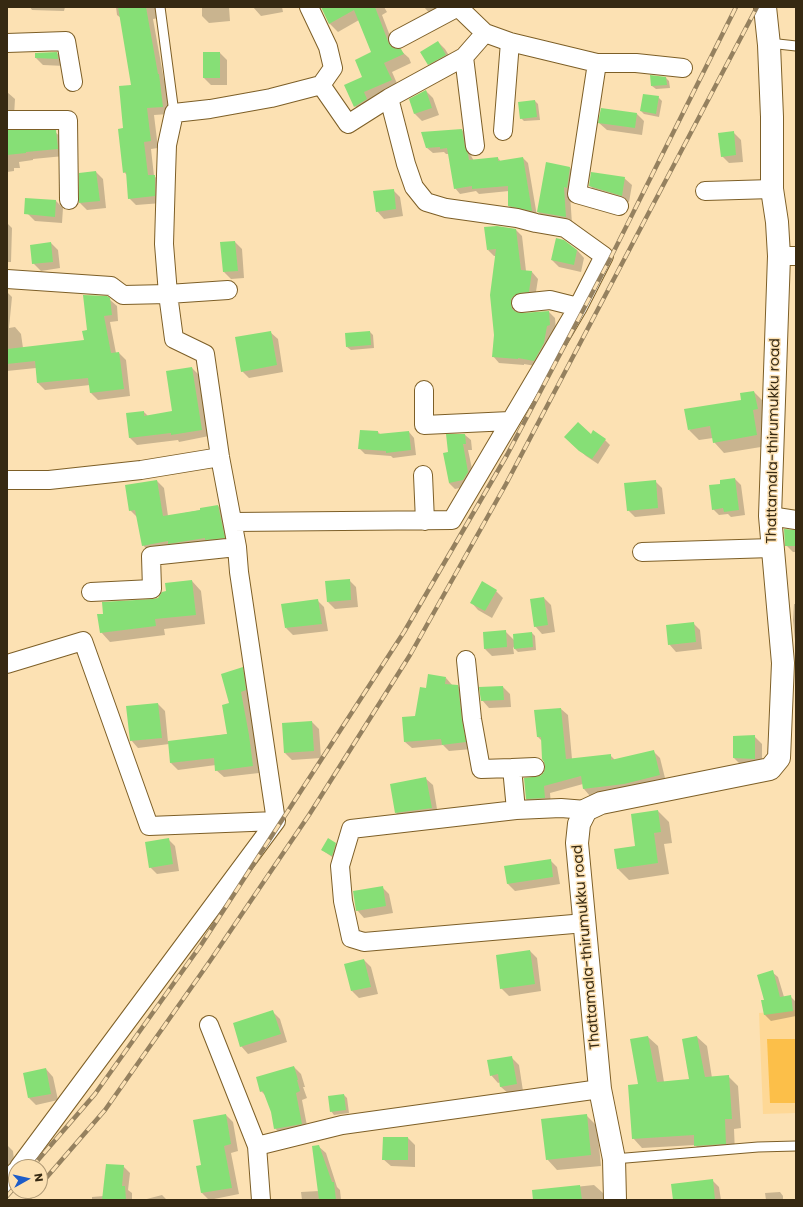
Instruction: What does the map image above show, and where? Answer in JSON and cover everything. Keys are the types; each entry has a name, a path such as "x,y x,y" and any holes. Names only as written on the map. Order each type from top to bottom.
{"street":[{"path":"25,1159 276,821 239,572 237,546 220,457 205,354 174,339 168,294 164,244 167,146 174,113 210,109 271,98 308,87 321,85 333,68 328,47 309,7"},
{"path":"398,39 458,7 485,34 510,42 597,63 636,64 683,68"},
{"name":"Thattamala-thirumukku road","path":"615,1200 614,1159 600,1088 577,843 580,824 586,810 601,803 770,769 779,758 790,664 772,548 770,516 787,256 777,222 772,189 772,117 769,45 765,7"},
{"path":"321,85 348,124 389,98 464,57 485,34"},
{"path":"7,43 66,41 73,82"},
{"path":"503,131 510,42"},
{"path":"464,57 475,146"},
{"path":"597,63 577,194 619,206"},
{"path":"233,522 452,520 578,307 604,256 565,228 517,218 446,208 426,202 414,187 406,164 389,98"},
{"path":"7,120 68,120 69,200"},
{"path":"705,191 772,189"},
{"path":"7,278 111,286 123,295 228,290"},
{"path":"521,302 550,300 578,307"},
{"path":"424,390 424,425 510,422"},
{"path":"7,480 49,480 141,470 220,457"},
{"path":"423,475 425,521"},
{"path":"770,516 796,520"},
{"path":"90,592 152,589 151,556 237,546"},
{"path":"642,552 772,548"},
{"path":"7,664 83,641 149,826 276,821"},
{"path":"466,660 472,719 481,769 535,767"},
{"path":"512,768 516,810"},
{"path":"585,923 364,942 351,938 343,900 340,866 351,829 516,810 561,808 586,810"},
{"path":"209,1024 257,1146 261,1200"},
{"path":"257,1146 342,1125 600,1088"}],"lane":[{"path":"160,7 174,113"},
{"path":"769,45 778,44 796,46"},
{"path":"614,1159 758,1147 796,1146"}],"shaded area":[{"path":"796,1010 796,1113 763,1114 759,1013"},
{"path":"767,1039 796,1039 796,1103 770,1103"}],"building":[{"path":"118,7 146,7 159,74 163,107 147,108 151,141 144,142 148,175 155,175 155,196 128,199 126,172 123,173 118,129 123,128 119,86 131,85"},
{"path":"321,7 375,7 389,44 393,48 401,49 404,54 384,63 392,80 364,92 367,99 354,107 344,85 362,77 355,60 371,52 354,10 329,24"},
{"path":"438,41 446,55 428,65 420,52"},
{"path":"57,52 58,59 35,58 35,53"},
{"path":"203,52 220,52 220,78 203,78"},
{"path":"650,75 666,77 667,85 651,86"},
{"path":"426,90 432,108 414,114 409,99"},
{"path":"643,94 659,96 656,114 640,111"},
{"path":"535,100 537,117 520,119 518,102"},
{"path":"601,108 637,113 635,128 598,123"},
{"path":"462,129 469,160 498,157 498,161 523,157 532,211 508,206 508,186 472,189 472,186 454,189 447,148 426,148 421,132"},
{"path":"7,130 56,130 58,149 7,155"},
{"path":"734,131 736,155 721,157 718,133"},
{"path":"546,162 570,167 567,188 564,187 566,217 537,212"},
{"path":"96,171 100,201 79,203 79,173"},
{"path":"591,172 625,177 622,196 589,186"},
{"path":"394,189 396,209 376,212 373,191"},
{"path":"25,198 56,200 55,217 24,214"},
{"path":"497,226 516,229 521,270 532,271 529,292 520,293 511,299 512,309 516,312 522,313 549,311 550,325 547,326 544,343 534,361 518,358 492,357 494,335 490,295 496,249 487,250 484,227"},
{"path":"556,238 564,240 577,250 574,265 551,260"},
{"path":"235,241 238,271 223,272 220,242"},
{"path":"51,242 53,262 32,264 30,245"},
{"path":"83,295 107,296 110,298 112,315 104,316 111,353 119,352 124,389 90,393 88,378 37,383 35,361 7,364 7,349 84,340 82,331 87,330"},
{"path":"271,331 277,365 241,372 235,337"},
{"path":"370,331 371,345 346,347 345,333"},
{"path":"192,367 202,430 171,435 171,433 129,438 126,413 144,411 144,416 172,411 166,371"},
{"path":"754,391 758,409 753,410 757,435 713,443 710,426 688,430 684,409 741,400 740,393"},
{"path":"578,422 591,434 593,430 606,439 592,459 579,451 564,437"},
{"path":"360,430 378,431 378,434 409,431 411,450 386,453 386,451 358,449"},
{"path":"446,434 465,434 466,444 463,444 468,472 463,480 449,483 443,453 448,452"},
{"path":"735,478 739,510 724,512 723,508 712,510 709,485 720,484 720,480"},
{"path":"157,480 163,516 200,510 200,508 218,505 225,538 205,540 205,538 168,544 168,541 142,546 135,510 129,511 125,485"},
{"path":"656,480 658,508 627,511 624,483"},
{"path":"784,529 796,530 796,546 785,546"},
{"path":"350,579 351,600 327,602 325,581"},
{"path":"192,580 196,615 155,619 156,626 100,633 97,614 103,614 102,602 158,598 162,592 166,591 165,583"},
{"path":"482,581 497,590 485,611 470,603"},
{"path":"544,597 548,625 534,627 530,599"},
{"path":"318,599 322,624 285,628 281,604"},
{"path":"694,622 696,642 668,645 666,625"},
{"path":"506,630 507,647 484,649 483,632"},
{"path":"532,632 533,647 514,649 513,634"},
{"path":"243,667 246,690 241,692 253,766 215,771 214,758 170,763 168,741 227,734 222,705 229,703 221,674"},
{"path":"428,674 446,677 445,684 458,685 466,742 442,745 441,739 404,742 402,717 415,716 420,687 426,688"},
{"path":"503,686 504,700 481,701 479,687"},
{"path":"158,703 162,738 130,741 126,706"},
{"path":"561,708 566,759 611,754 611,760 654,750 660,775 624,784 583,789 581,776 544,786 545,798 526,799 524,778 540,776 544,772 545,767 542,759 541,737 537,737 534,710"},
{"path":"312,721 314,751 284,753 282,723"},
{"path":"755,735 755,759 733,758 733,736"},
{"path":"426,777 432,808 395,813 390,784"},
{"path":"658,810 661,832 654,833 658,863 617,869 614,849 635,846 631,814"},
{"path":"169,838 173,864 149,868 145,842"},
{"path":"328,838 336,843 332,856 321,850"},
{"path":"551,859 553,877 507,884 504,866"},
{"path":"383,886 386,906 356,911 353,891"},
{"path":"530,950 535,984 500,989 496,955"},
{"path":"364,959 371,987 351,991 344,964"},
{"path":"773,970 780,997 791,995 793,1011 764,1015 761,1000 764,1000 757,975"},
{"path":"273,1010 281,1034 240,1047 233,1023"},
{"path":"648,1036 657,1082 689,1079 682,1039 697,1036 705,1077 729,1075 732,1119 725,1119 726,1144 694,1146 694,1135 632,1139 628,1085 638,1084 630,1039"},
{"path":"512,1056 517,1084 500,1087 498,1074 490,1076 487,1060"},
{"path":"294,1066 300,1091 296,1093 302,1124 274,1129 271,1112 263,1091 260,1092 256,1077"},
{"path":"46,1068 51,1094 28,1098 23,1073"},
{"path":"344,1094 346,1110 330,1112 328,1096"},
{"path":"226,1114 231,1144 224,1146 232,1188 201,1193 196,1166 201,1165 193,1120"},
{"path":"587,1114 591,1155 546,1160 541,1119"},
{"path":"383,1137 408,1137 408,1160 382,1160"},
{"path":"319,1145 332,1182 334,1182 336,1200 319,1200 312,1146"},
{"path":"106,1164 124,1165 122,1186 125,1186 126,1200 102,1200"},
{"path":"713,1179 715,1200 673,1200 671,1184"},
{"path":"580,1185 582,1200 533,1200 532,1190"}],"railway":[{"path":"39,1159 95,1094 201,945 404,632 507,455 610,259 736,7"},
{"path":"48,1176 105,1110 210,961 309,815 410,655 506,484 757,7"}]}
